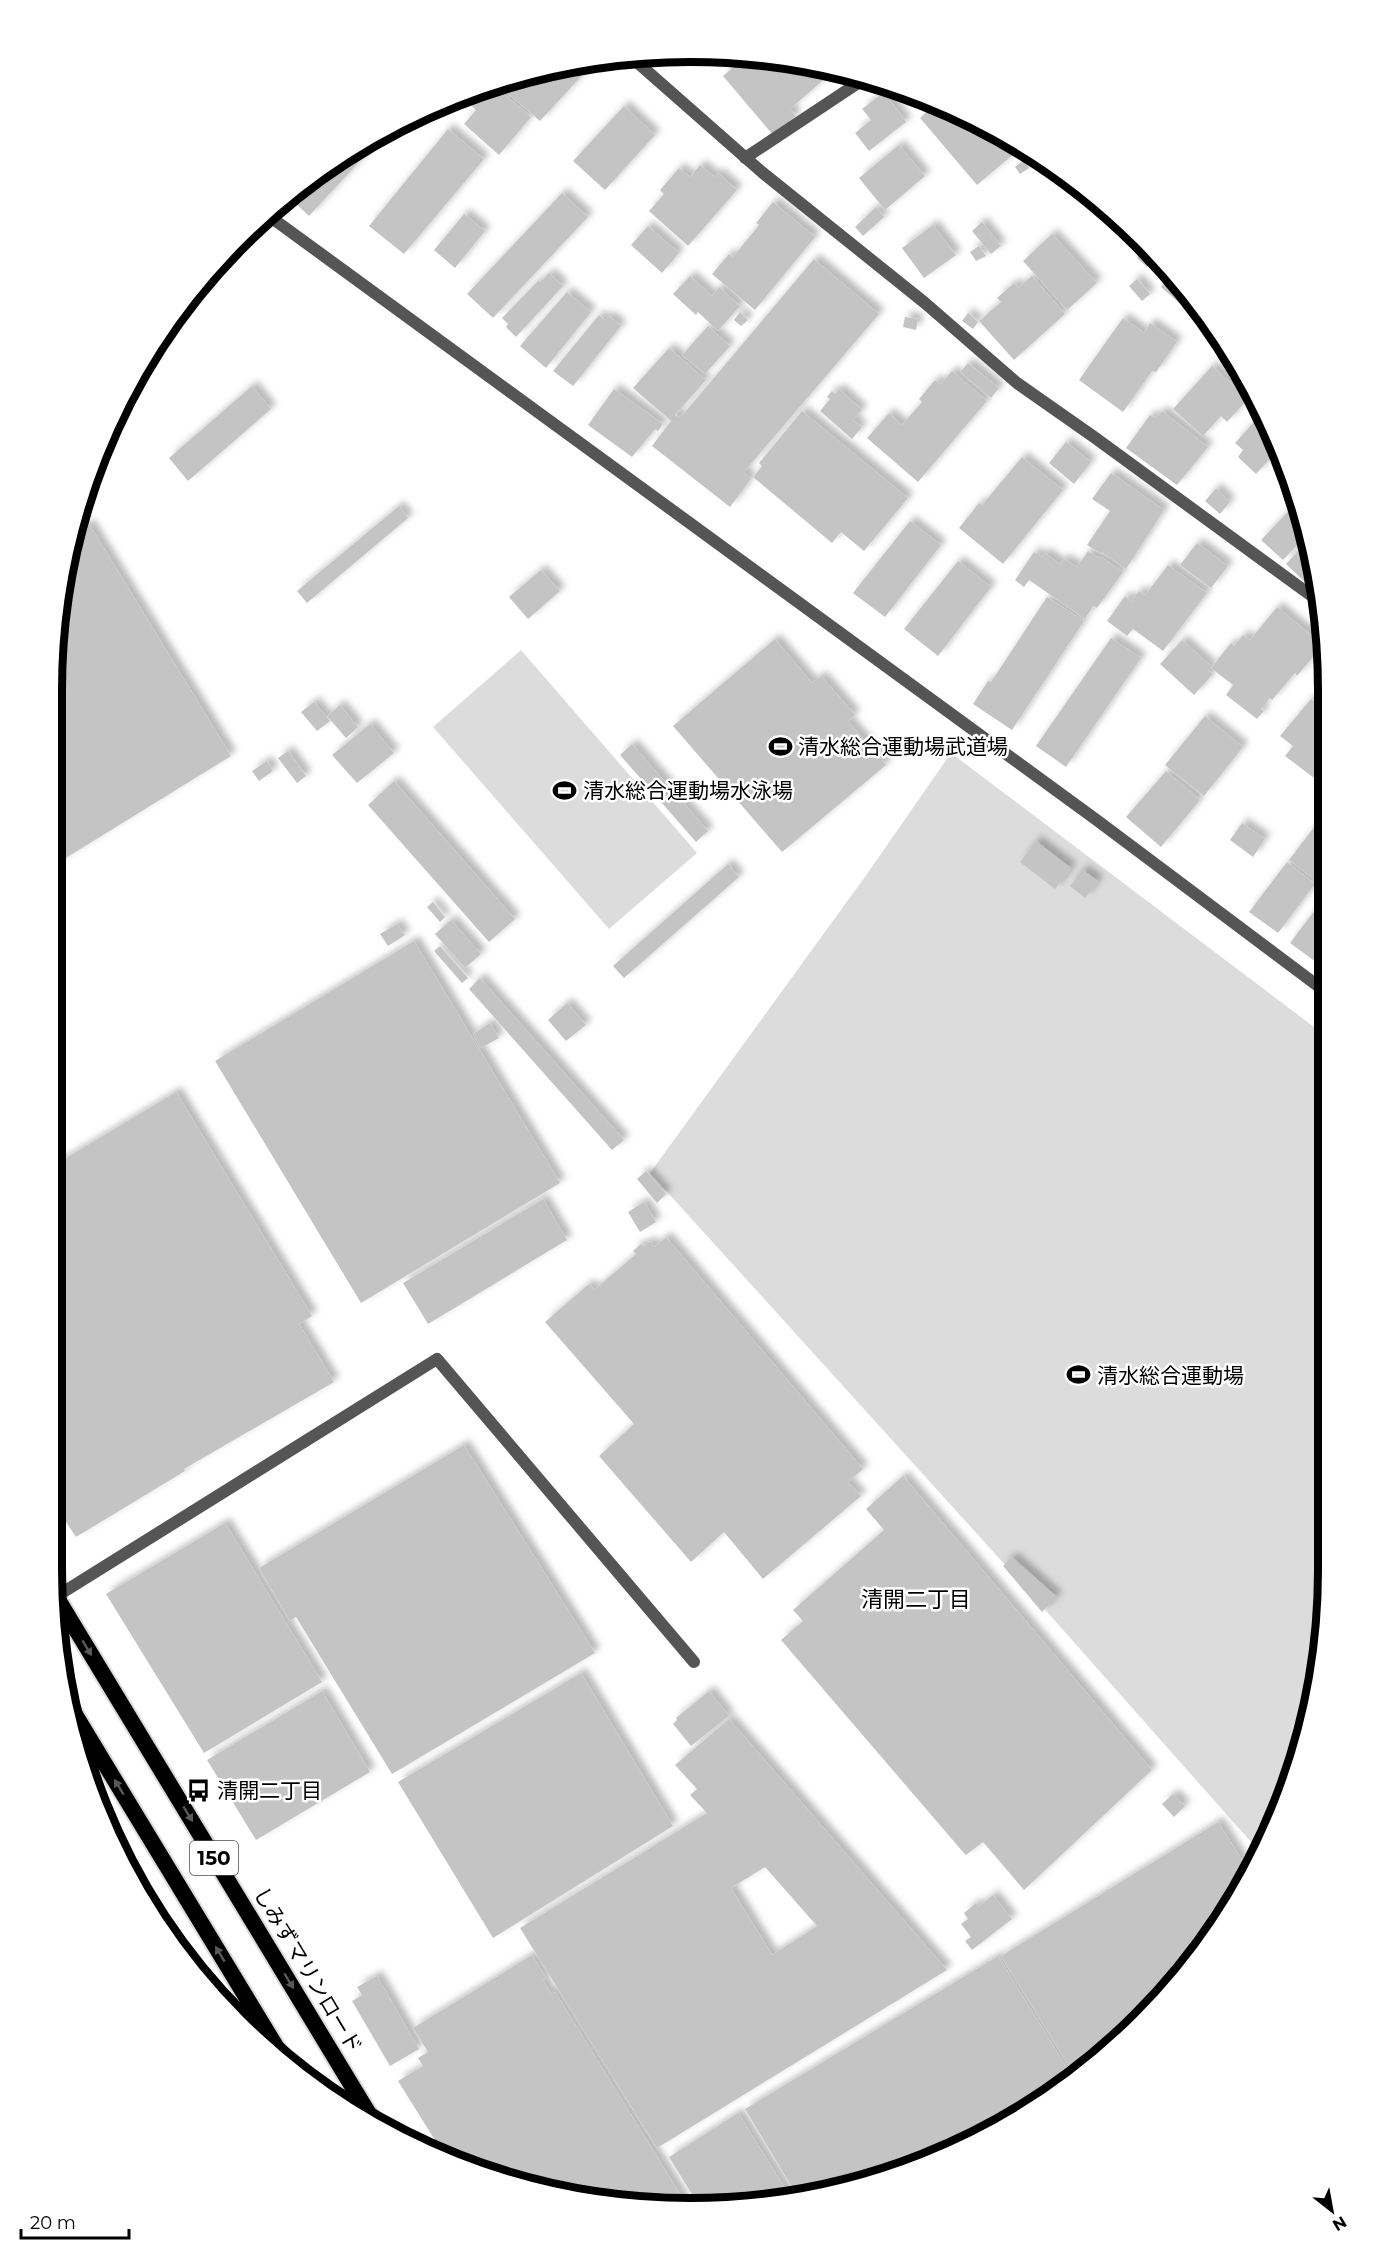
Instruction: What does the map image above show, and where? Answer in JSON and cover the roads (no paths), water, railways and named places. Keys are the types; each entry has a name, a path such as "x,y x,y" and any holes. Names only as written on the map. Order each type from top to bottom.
{"highway":[{"name":"しみずマリンロード","path":"63,1607 365,2106"},
{"name":"150","path":"81,1725 270,2036"}],"street":[{"path":"639,64 745,158 925,303 1017,383 1311,595"},
{"path":"745,158 856,84"},
{"path":"274,219 1098,820 1318,986"},
{"path":"63,1593 437,1359 694,1662"}],"place":[{"name":"清水総合運動場武道場","path":"780,746"},
{"name":"清水総合運動場水泳場","path":"565,790"},
{"name":"清水総合運動場","path":"1079,1375"},
{"name":"清開二丁目","path":"199,1790"}],"district":[{"name":"清開二丁目","path":"916,1599"}]}
